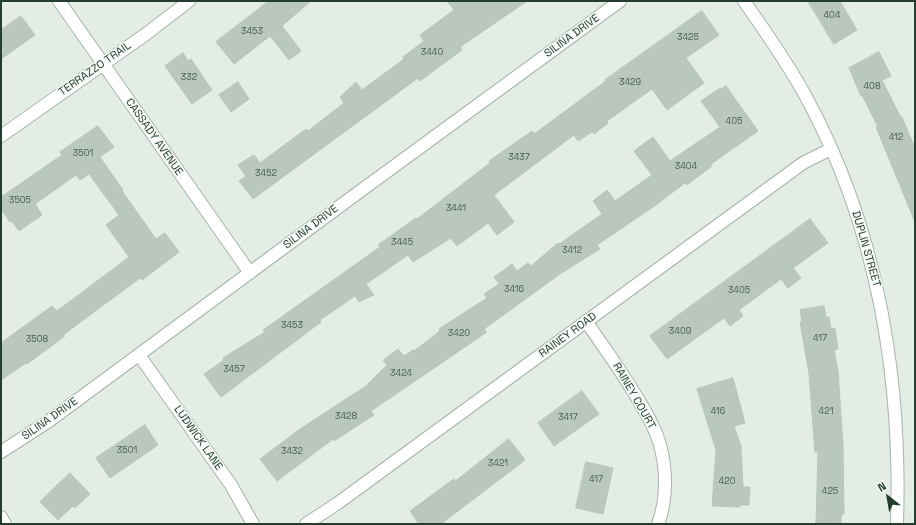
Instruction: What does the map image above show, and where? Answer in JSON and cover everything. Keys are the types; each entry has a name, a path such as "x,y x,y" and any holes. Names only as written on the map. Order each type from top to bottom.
{"street":[{"name":"CASSADY AVENUE","path":"58,1 250,273"},
{"name":"TERRAZZO TRAIL","path":"1,136 146,34 189,1"},
{"name":"SILINA DRIVE","path":"1,452 49,421 620,1"},
{"name":"DUPLIN STREET","path":"744,1 775,45 805,95 832,149 858,217 875,276 887,336 896,411 898,477 897,524"},
{"name":"RAINEY ROAD","path":"306,524 338,504 803,163 832,149"},
{"name":"RAINEY COURT","path":"586,322 628,382 648,417 660,444 665,470 664,496 658,524"},
{"name":"LUDWICK LANE","path":"139,355 230,485 253,524"},
{"path":"1,517 5,524"}],"building":[{"path":"269,1 311,1 282,26 301,51 289,60 270,36 234,64 216,42"},
{"path":"447,1 527,1 460,47 462,50 420,81 418,78 253,199 239,181 246,176 238,165 254,155 260,163 306,129 308,131 344,103 340,97 356,82 362,90 404,59 403,57 424,41 420,35 454,10"},
{"path":"808,1 840,1 857,30 834,44"},
{"path":"702,11 719,35 686,58 704,83 667,110 652,89 607,121 608,123 594,134 592,132 578,141 574,135 494,195 514,222 497,235 488,223 457,246 451,238 413,262 408,255 366,284 374,295 359,302 355,296 320,320 321,322 221,397 204,374 224,360 223,358 265,332 263,330 380,247 378,245 416,218 417,219 490,163 489,161 532,131 534,134 606,81 605,80"},
{"path":"21,16 35,35 1,59 1,30"},
{"path":"879,52 891,76 882,80 901,118 902,117 915,148 915,222 876,127 878,127 862,95 861,96 849,68"},
{"path":"183,53 188,61 191,59 212,90 192,104 165,66"},
{"path":"238,82 249,99 231,112 219,95"},
{"path":"726,86 758,131 711,164 712,166 687,185 685,183 597,245 600,249 560,274 484,329 487,332 371,411 374,415 334,441 333,439 277,481 260,459 300,429 366,386 387,365 383,360 398,349 404,356 413,350 414,351 440,331 439,329 487,298 484,294 499,284 494,277 512,264 517,271 528,263 531,266 558,243 559,244 602,214 593,201 607,190 615,201 652,175 634,151 653,137 670,161 720,127 701,101 720,88 721,89"},
{"path":"98,126 114,147 100,157 156,239 165,233 179,252 142,280 140,278 63,335 65,336 27,364 26,363 1,380 1,343 52,306 57,311 129,257 106,225 119,215 89,174 80,180 76,175 35,204 42,215 19,231 11,220 10,222 1,209 1,197 62,155 60,152"},
{"path":"810,219 828,243 793,268 801,278 788,288 781,279 739,310 743,316 730,326 724,318 667,359 650,336"},
{"path":"824,306 826,317 829,317 831,329 835,328 838,349 834,350 838,371 843,445 844,514 841,515 841,524 816,523 818,452 815,452 809,374 800,322 802,322 800,310"},
{"path":"733,378 745,423 734,426 741,446 743,487 750,487 749,505 740,505 740,507 712,506 716,450 697,389"},
{"path":"582,391 599,414 554,446 538,423"},
{"path":"145,425 158,445 110,478 96,458"},
{"path":"509,439 525,460 441,524 419,524 410,511 454,479 455,481"},
{"path":"586,462 613,468 603,514 576,508"},
{"path":"70,473 90,494 75,508 73,506 58,520 40,502"}]}
